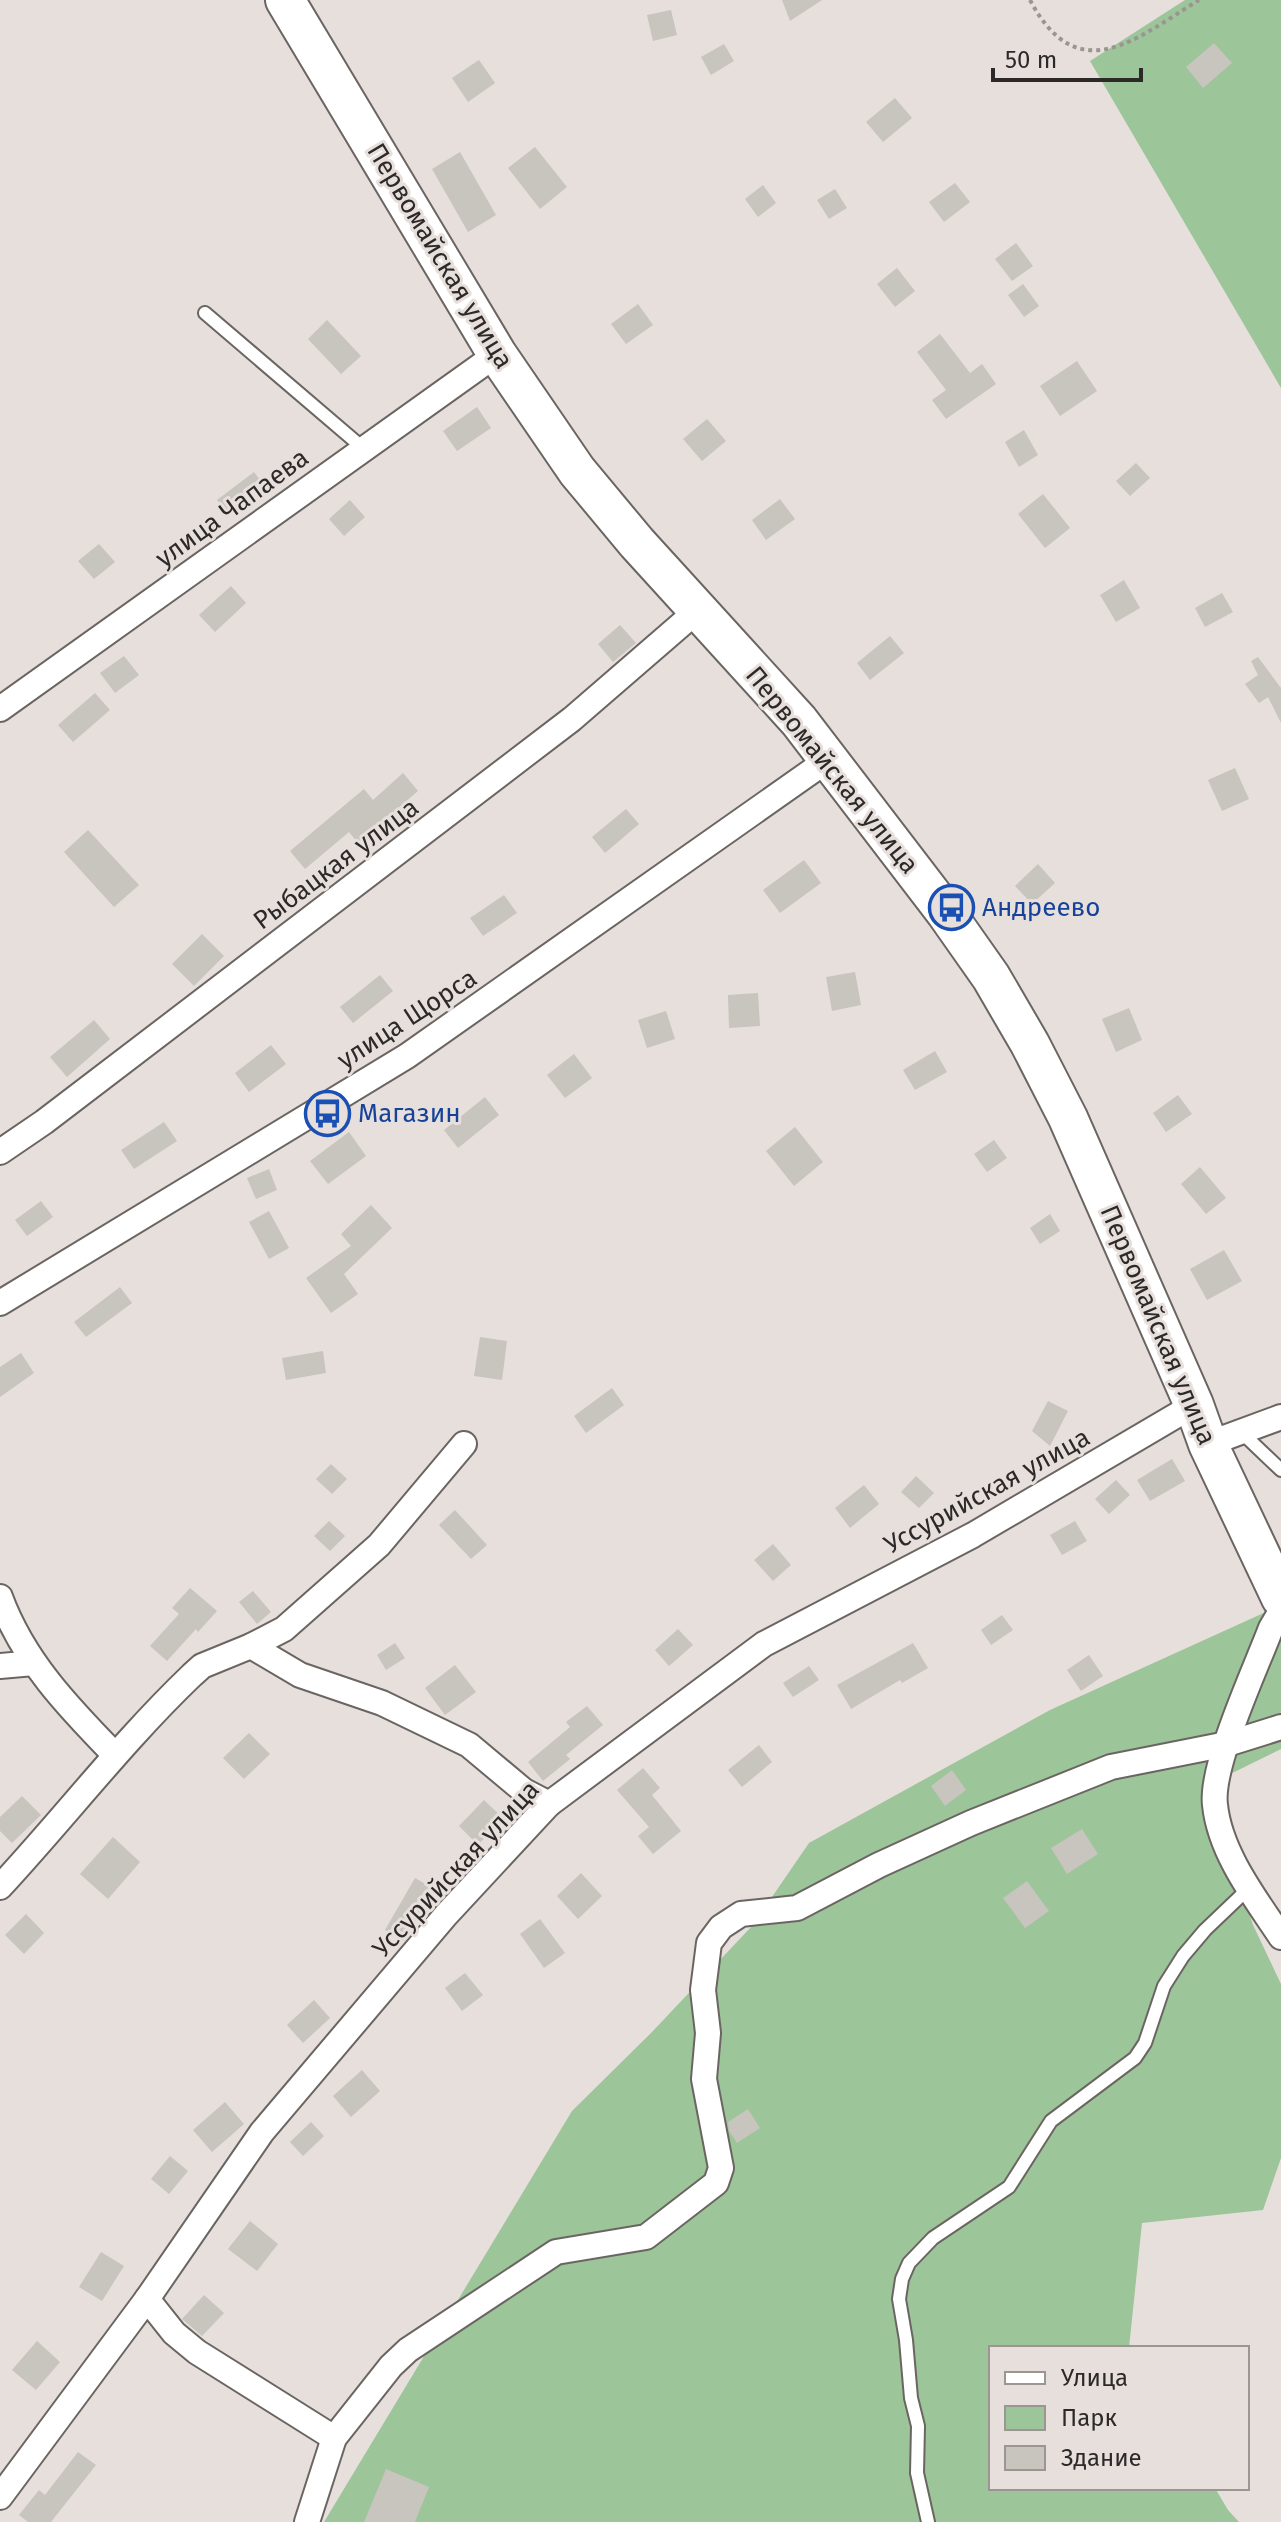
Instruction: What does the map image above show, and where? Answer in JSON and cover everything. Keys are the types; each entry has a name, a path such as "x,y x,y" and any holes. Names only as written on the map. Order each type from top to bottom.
{"main road":[{"name":"Первомайская улица","path":"285,0 497,354 577,471 829,759 982,964 1030,1044 1068,1118 1194,1405 1224,1437 1278,1613"}],"street":[{"name":"улица Чапаева","path":"0,709 497,354"},
{"name":"Рыбацкая улица","path":"0,1152 44,1122 572,719 698,610"},
{"name":"улица Щорса","path":"0,1303 407,1056 829,759"},
{"name":"Уссурийская улица","path":"0,2497 147,2299 262,2132 446,1915 549,1804 764,1644 973,1535 1194,1405"},
{"path":"1224,1437 1281,1417"},
{"path":"0,1887 46,1838 115,1755 202,1666 284,1629 379,1545 464,1444"},
{"path":"0,1597 9,1623 60,1699 115,1755"},
{"path":"1278,1613 1281,1656"},
{"path":"1278,1613 1227,1744 1216,1782 1215,1803 1222,1834 1249,1888 1281,1937"},
{"path":"251,1646 300,1675 382,1703 469,1745 524,1791 549,1804"},
{"path":"0,1666 34,1663"},
{"path":"307,2522 334,2438 391,2366 424,2337 468,2312 518,2275 556,2252 646,2237 716,2183 721,2168 704,2079 708,2033 703,1990 709,1943 721,1927 741,1914 797,1908 879,1865 971,1823 1111,1767 1227,1744 1281,1727"},
{"path":"147,2299 174,2333 197,2352 334,2438"}],"lane":[{"path":"205,313 363,448"},
{"path":"1224,1437 1281,1470"},
{"path":"928,2522 917,2473 918,2426 911,2398 899,2299 902,2279 909,2263 933,2238 1009,2187 1051,2121 1135,2058 1145,2043 1164,1986 1183,1956 1249,1888"}],"path":[{"path":"1030,0 1039,17 1057,36 1080,49 1110,51 1131,42 1199,0"}],"green space":[{"path":"1185,0 1281,0 1281,388 1090,61"},
{"path":"1268,1611 1281,1633 1281,1749 1220,1779 1219,1824 1253,1925 1281,1984 1281,2158 1263,2210 1142,2223 1129,2346 989,2346 989,2490 1216,2490 1239,2522 324,2522 572,2111 752,1926 809,1843 1050,1710"}],"building":[{"path":"782,0 822,0 790,21"},
{"path":"671,10 677,35 653,41 647,15"},
{"path":"1214,43 1232,63 1203,88 1186,67"},
{"path":"724,44 734,61 711,75 701,57"},
{"path":"479,60 495,83 468,102 452,78"},
{"path":"895,98 912,118 883,142 866,122"},
{"path":"535,147 567,187 540,209 508,168"},
{"path":"460,152 496,215 468,232 432,169"},
{"path":"955,183 970,202 944,222 929,202"},
{"path":"763,185 776,203 758,217 745,199"},
{"path":"835,189 847,208 829,219 817,200"},
{"path":"1016,243 1033,266 1012,281 995,259"},
{"path":"897,268 915,291 895,307 877,284"},
{"path":"1023,284 1039,306 1024,317 1008,295"},
{"path":"638,304 653,325 626,344 611,324"},
{"path":"327,320 361,356 341,374 308,339"},
{"path":"940,334 970,373 982,364 996,384 946,419 932,400 946,390 917,352"},
{"path":"1077,361 1097,391 1060,416 1040,386"},
{"path":"477,407 491,428 457,451 443,431"},
{"path":"707,419 726,441 702,461 683,439"},
{"path":"1024,430 1038,455 1019,467 1005,442"},
{"path":"1136,463 1150,478 1130,496 1116,481"},
{"path":"254,472 266,488 229,516 217,500"},
{"path":"1043,494 1070,528 1045,548 1018,514"},
{"path":"780,499 795,519 766,540 752,520"},
{"path":"350,500 365,517 344,536 329,519"},
{"path":"99,544 115,562 94,579 78,561"},
{"path":"1124,580 1140,608 1116,622 1100,595"},
{"path":"231,586 246,603 215,632 199,615"},
{"path":"1222,593 1233,612 1205,627 1195,608"},
{"path":"620,625 636,643 613,662 598,644"},
{"path":"890,636 904,653 870,680 857,663"},
{"path":"124,656 139,675 115,693 100,673"},
{"path":"1258,657 1281,688 1281,723 1268,697 1259,703 1245,684 1258,675 1251,661"},
{"path":"95,693 110,710 73,742 58,725"},
{"path":"1235,768 1249,799 1222,811 1208,780"},
{"path":"403,773 418,791 358,843 349,832 305,869 290,851 364,789 373,800"},
{"path":"626,809 639,824 605,853 592,837"},
{"path":"88,830 139,885 114,907 64,852"},
{"path":"804,860 821,883 780,913 763,890"},
{"path":"1038,864 1055,883 1032,904 1015,886"},
{"path":"504,895 517,913 483,936 470,918"},
{"path":"202,934 224,956 194,986 172,964"},
{"path":"855,972 861,1005 832,1011 826,977"},
{"path":"380,975 393,991 353,1023 340,1007"},
{"path":"758,993 760,1026 729,1028 728,995"},
{"path":"1129,1008 1142,1040 1116,1052 1102,1019"},
{"path":"666,1011 675,1039 647,1048 638,1020"},
{"path":"94,1020 110,1039 67,1077 50,1057"},
{"path":"271,1045 286,1064 249,1092 235,1073"},
{"path":"935,1051 947,1072 915,1090 903,1070"},
{"path":"574,1054 592,1078 565,1098 547,1075"},
{"path":"1178,1095 1192,1114 1166,1132 1153,1113"},
{"path":"485,1097 499,1115 458,1148 444,1130"},
{"path":"164,1122 177,1141 134,1169 121,1150"},
{"path":"795,1127 823,1162 794,1186 766,1151"},
{"path":"349,1132 366,1156 328,1184 310,1161"},
{"path":"994,1140 1007,1158 987,1172 974,1154"},
{"path":"1200,1167 1226,1198 1206,1214 1181,1184"},
{"path":"269,1169 277,1190 256,1199 247,1178"},
{"path":"41,1201 53,1217 27,1236 15,1220"},
{"path":"371,1205 392,1228 344,1274 358,1294 331,1313 306,1278 351,1246 341,1234"},
{"path":"269,1211 289,1248 269,1259 249,1222"},
{"path":"1050,1214 1060,1231 1040,1244 1030,1228"},
{"path":"1224,1250 1242,1281 1207,1300 1190,1269"},
{"path":"120,1287 132,1303 86,1337 74,1322"},
{"path":"480,1337 507,1341 502,1380 474,1376"},
{"path":"323,1351 326,1373 286,1380 282,1358"},
{"path":"21,1353 34,1373 0,1397 0,1367"},
{"path":"612,1388 624,1405 586,1433 574,1416"},
{"path":"1048,1401 1068,1411 1050,1446 1032,1431"},
{"path":"1172,1459 1185,1481 1150,1501 1137,1480"},
{"path":"331,1464 347,1479 332,1494 316,1479"},
{"path":"916,1476 934,1493 919,1508 901,1492"},
{"path":"1116,1480 1130,1495 1109,1514 1095,1499"},
{"path":"864,1485 879,1504 850,1528 835,1508"},
{"path":"455,1510 487,1545 471,1559 439,1525"},
{"path":"329,1521 345,1536 330,1551 314,1536"},
{"path":"1075,1521 1087,1541 1062,1555 1050,1535"},
{"path":"773,1544 791,1565 773,1581 754,1560"},
{"path":"190,1588 217,1611 167,1661 150,1646 179,1614 172,1608"},
{"path":"253,1591 271,1612 257,1624 239,1602"},
{"path":"1002,1615 1013,1630 991,1645 981,1630"},
{"path":"678,1629 693,1645 669,1666 655,1650"},
{"path":"395,1643 405,1658 386,1670 377,1655"},
{"path":"913,1643 928,1668 902,1683 900,1680 851,1709 837,1685"},
{"path":"1089,1655 1103,1676 1081,1691 1067,1670"},
{"path":"455,1665 476,1692 445,1715 425,1688"},
{"path":"809,1666 819,1680 793,1697 783,1683"},
{"path":"587,1706 603,1725 566,1755 570,1759 543,1781 528,1762 570,1727 566,1722"},
{"path":"249,1733 270,1754 244,1779 223,1758"},
{"path":"759,1745 772,1762 742,1787 728,1770"},
{"path":"643,1768 660,1788 652,1795 681,1831 653,1854 638,1836 649,1827 617,1790"},
{"path":"952,1770 966,1790 945,1806 931,1786"},
{"path":"22,1796 41,1815 12,1843 0,1831 0,1817"},
{"path":"484,1800 503,1818 478,1845 459,1826"},
{"path":"1082,1829 1098,1854 1067,1874 1051,1848"},
{"path":"113,1837 140,1862 108,1899 80,1874"},
{"path":"581,1873 602,1896 578,1919 557,1896"},
{"path":"415,1878 436,1890 404,1941 385,1930"},
{"path":"1027,1881 1049,1911 1025,1928 1003,1898"},
{"path":"26,1914 44,1933 24,1954 5,1935"},
{"path":"540,1919 565,1953 544,1968 520,1934"},
{"path":"465,1973 483,1995 462,2011 445,1988"},
{"path":"314,2000 330,2018 303,2043 287,2025"},
{"path":"362,2070 380,2091 351,2117 333,2096"},
{"path":"225,2102 244,2124 212,2152 193,2130"},
{"path":"748,2109 760,2128 737,2143 729,2131 728,2122"},
{"path":"311,2122 324,2136 303,2156 290,2142"},
{"path":"170,2156 188,2171 169,2194 151,2179"},
{"path":"250,2221 278,2244 257,2271 228,2249"},
{"path":"101,2252 124,2266 102,2301 79,2287"},
{"path":"204,2295 224,2313 202,2336 182,2319"},
{"path":"37,2341 60,2362 36,2390 12,2370"},
{"path":"78,2452 96,2465 51,2522 28,2522 19,2515 39,2490 45,2495"},
{"path":"386,2469 429,2487 415,2522 364,2522"}],"place":[{"name":"Андреево","path":"951,907"},
{"name":"Магазин","path":"327,1113"}]}
